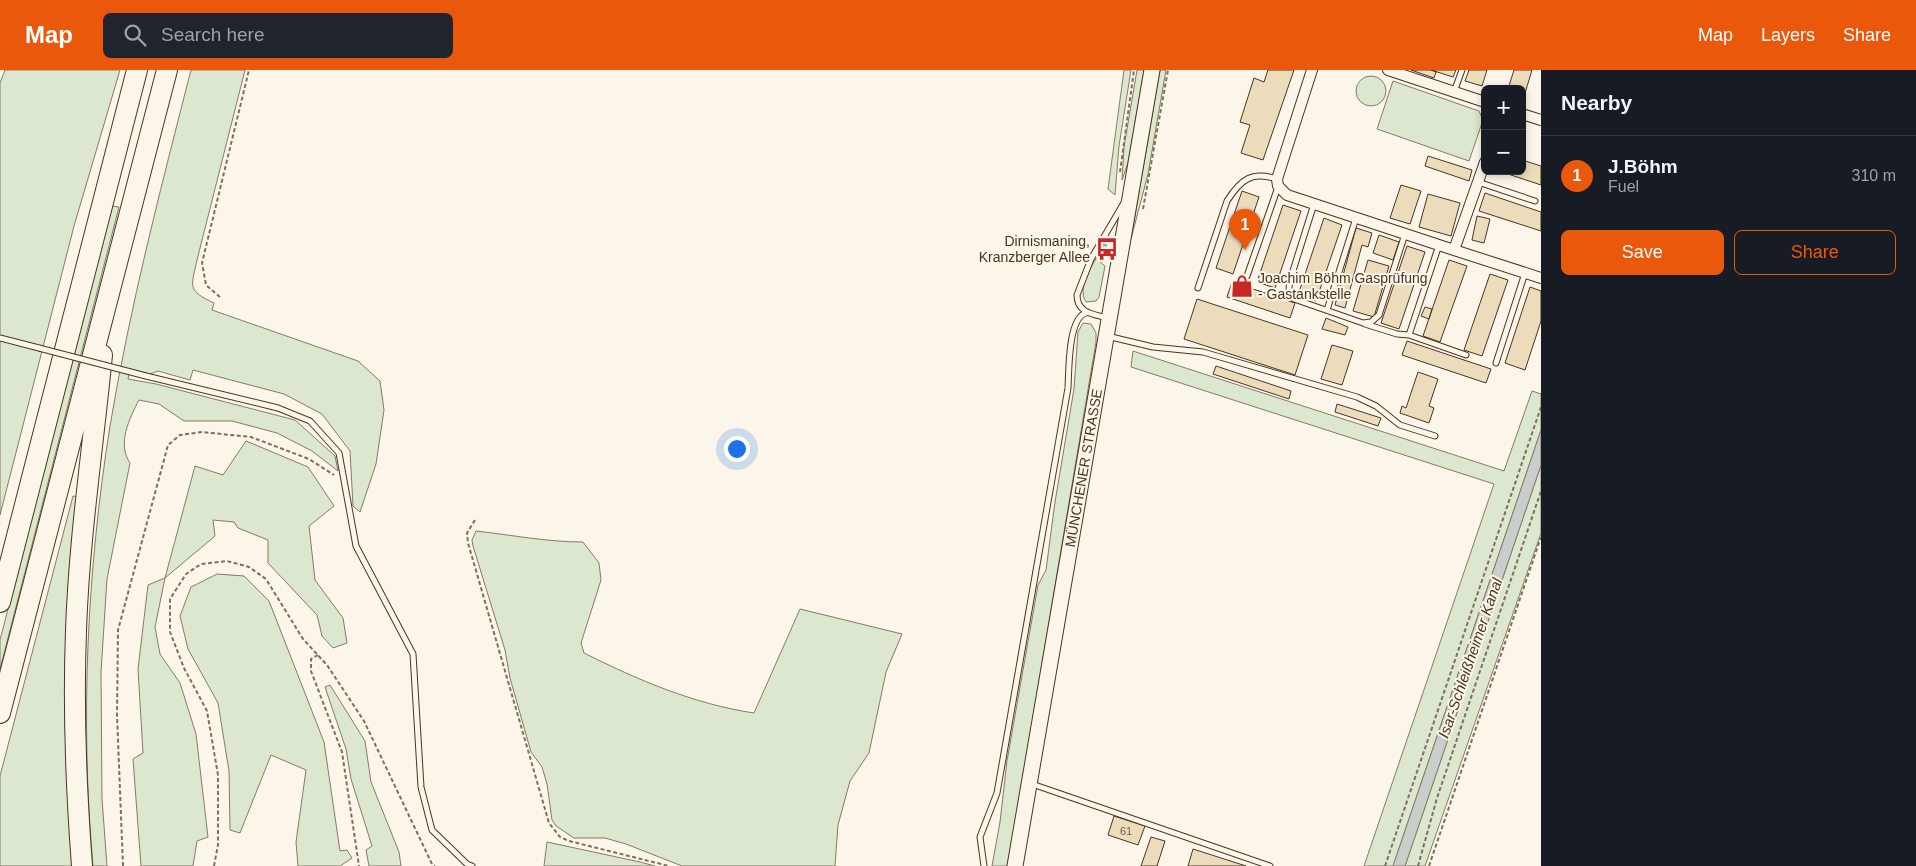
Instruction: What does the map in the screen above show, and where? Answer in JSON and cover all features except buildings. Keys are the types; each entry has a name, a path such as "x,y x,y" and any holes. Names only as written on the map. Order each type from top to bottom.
{"highway":[{"path":"0,602 137,70"},
{"path":"0,713 167,70"},
{"path":"82,866 74,757 76,630 80,563 109,288"}],"main road":[{"name":"MÜNCHENER STRASSE","path":"1015,866 1152,70"}],"street":[{"path":"1312,70 1278,182 1287,195 1541,278"},
{"path":"1395,71 1481,101"},
{"path":"1526,115 1541,120"},
{"path":"1454,250 1481,173"}],"lane":[{"path":"1454,92 1462,70"},
{"path":"1198,288 1228,201 1235,189 1247,179 1262,174 1278,182 1248,276"},
{"path":"1478,181 1535,201"},
{"path":"1110,319 1086,313 1080,308 1077,302 1078,290 1106,230 1131,191"},
{"path":"1314,204 1289,288 1294,298 1362,323 1397,334 1409,335 1466,355"},
{"path":"1327,310 1356,218"},
{"path":"1362,323 1371,322 1379,315 1405,234"},
{"path":"1409,335 1439,245"},
{"path":"1496,362 1525,273"},
{"path":"984,866 980,837 998,783 1068,388 1073,330 1076,320 1081,314 1086,313"},
{"path":"1107,336 1153,347 1203,352 1356,397 1376,406 1400,425 1435,436"},
{"path":"0,338 278,408 310,420 339,453 356,546 413,654 421,788 432,830 467,864 472,866"},
{"path":"1029,783 1270,866"}],"path":[{"path":"220,297 206,285 202,263 249,70"},
{"path":"1120,174 1122,146 1134,70"},
{"path":"1385,866 1541,408"},
{"path":"123,866 117,715 118,630 168,445 180,435 202,432 251,437 309,459 345,482"},
{"path":"1418,866 1437,798 1541,491"},
{"path":"475,520 467,533 468,543 549,823 560,837 569,841 669,866"},
{"path":"1429,866 1541,537"},
{"path":"214,866 218,845 218,775 207,711 184,668 170,632 170,599 186,574 201,564 227,561 249,567 266,579 280,597 303,640 328,665 364,722 432,864 436,866"},
{"path":"318,655 311,659 311,671 342,752 359,866"}],"green space":[{"path":"5,70 120,70 74,226 0,515 0,83"},
{"path":"191,70 245,70 193,277 195,291 214,303 212,310 358,361 380,381 384,410 376,464 360,512 353,506 350,451 322,414 284,394 193,370 190,380 158,371 150,374 130,369 128,379 156,384 295,420 335,456 338,471 312,451 277,433 232,421 184,421 159,404 139,400 128,423 124,440 126,456 130,463 107,579 101,672 102,799 107,866 93,866 87,756 88,646 91,590 102,481 127,336 157,202"},
{"path":"1124,70 1131,70 1119,146 1115,195 1108,189"},
{"path":"1137,70 1144,70 1128,163 1122,180 1124,147"},
{"path":"1160,70 1166,70 1148,174 1131,239"},
{"path":"1371,76 1382,80 1386,91 1382,102 1371,106 1360,102 1356,91 1360,80"},
{"path":"1393,81 1479,111 1481,116 1481,126 1469,161 1377,129"},
{"path":"112,206 119,207 0,669 0,640"},
{"path":"1107,241 1104,257 1100,256 1099,261 1105,266 1099,297 1096,301 1086,302 1083,295 1085,279"},
{"path":"1083,323 1091,324 1096,333 1096,342 1008,866 992,866 1000,822 1007,761 1038,585 1046,570 1055,502 1074,389 1078,332"},
{"path":"1133,351 1504,471 1532,391 1541,394 1541,430 1393,866 1364,866 1494,484 1131,367"},
{"path":"246,441 308,467 334,506 309,526 315,580 343,618 347,643 333,648 322,636 317,615 268,563 268,540 238,528 234,522 213,520 215,536 165,578 195,466 223,475"},
{"path":"1541,465 1541,533 1425,866 1405,866"},
{"path":"73,496 79,497 72,866 0,866 0,776"},
{"path":"476,531 543,540 583,542 599,563 601,580 581,643 584,653 667,690 710,704 754,713 800,609 902,634 886,672 869,753 850,781 838,825 835,866 682,866 626,844 605,838 574,838 556,826 552,820 547,784 542,767 531,752 510,678 505,650 473,546 472,540"},
{"path":"217,574 244,576 269,601 324,742 340,851 347,850 352,858 340,866 298,866 296,842 306,770 271,755 240,833 230,830 229,771 218,703 188,649 180,616 191,587"},
{"path":"165,578 155,627 160,654 180,683 196,734 208,837 197,841 193,866 141,866 133,759 143,753 138,669 148,585"},
{"path":"330,685 365,741 371,782 399,852 401,866 369,866 366,850 372,846 351,779 346,749 325,687"},
{"path":"547,842 640,862 655,866 544,866"}],"water":[{"name":"Isar-Schleißheimer Kanal","path":"1541,430 1541,465 1405,866 1393,866"}],"place":[{"name":"Dirnismaning, Kranzberger Allee","path":"1107,249"},
{"name":"J.Böhm","path":"1245,250"},
{"name":"Joachim Böhm Gasprüfung - Gastankstelle","path":"1242,286"}]}
